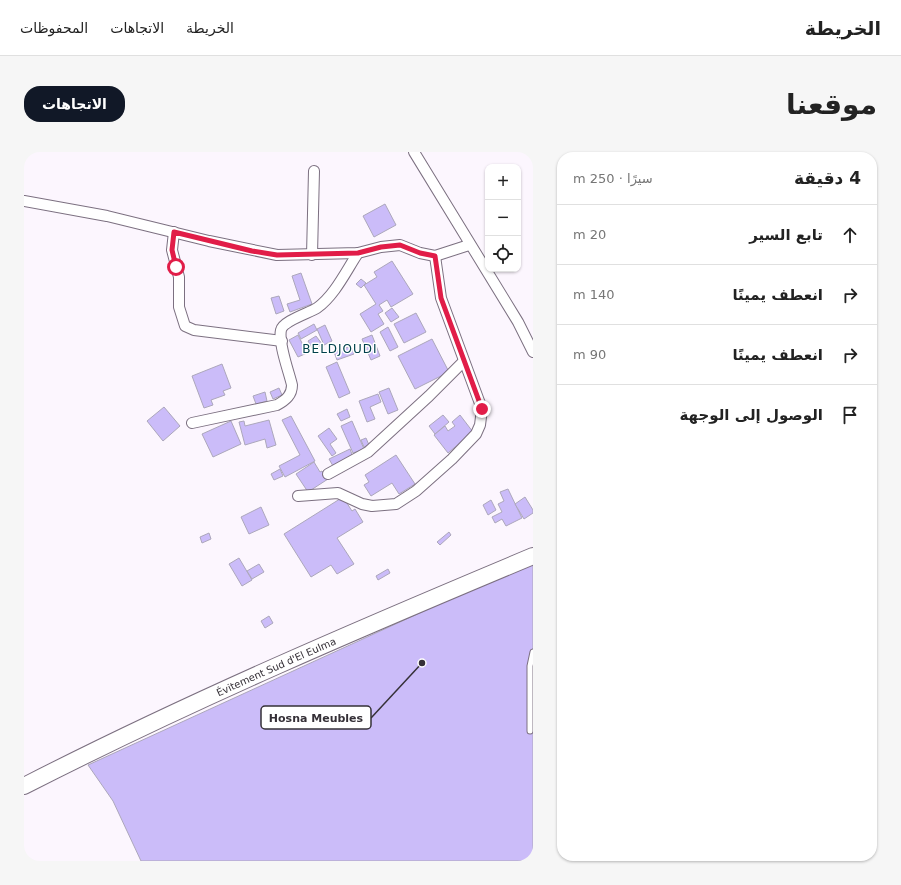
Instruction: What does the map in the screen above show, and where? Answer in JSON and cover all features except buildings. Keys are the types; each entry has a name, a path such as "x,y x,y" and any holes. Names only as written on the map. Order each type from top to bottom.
{"main road":[{"name":"Évitement Sud d'El Eulma","path":"24,786 80,757 247,678 533,556"}],"street":[{"path":"414,152 469,245 518,322 533,352"},
{"path":"312,255 314,171"},
{"path":"24,201 107,216 252,251 277,255 358,253 381,247 400,245 424,254 435,256 469,245"},
{"path":"174,232 172,250 179,277 179,307 185,326 190,330 282,341"},
{"path":"192,423 277,405 285,400 292,391 292,385 280,331 282,327 292,320 318,307 339,283 358,253"},
{"path":"298,496 338,493 362,504 388,506 396,504 416,491 452,459 476,434 480,425 482,409 463,362 441,298 435,256"},
{"path":"328,474 368,452 429,396 463,362"}],"lane":[{"path":"530,731 530,666 533,652"}],"place":[{"name":"Hosna Meubles","path":"422,663"}],"district":[{"name":"BELDJOUDI","path":"340,349"}],"route":[{"path":"176,267 172,250 174,232 252,251 277,255 358,253 381,247 400,245 429,256 435,256 436,275 441,298 463,362 482,409"}]}
